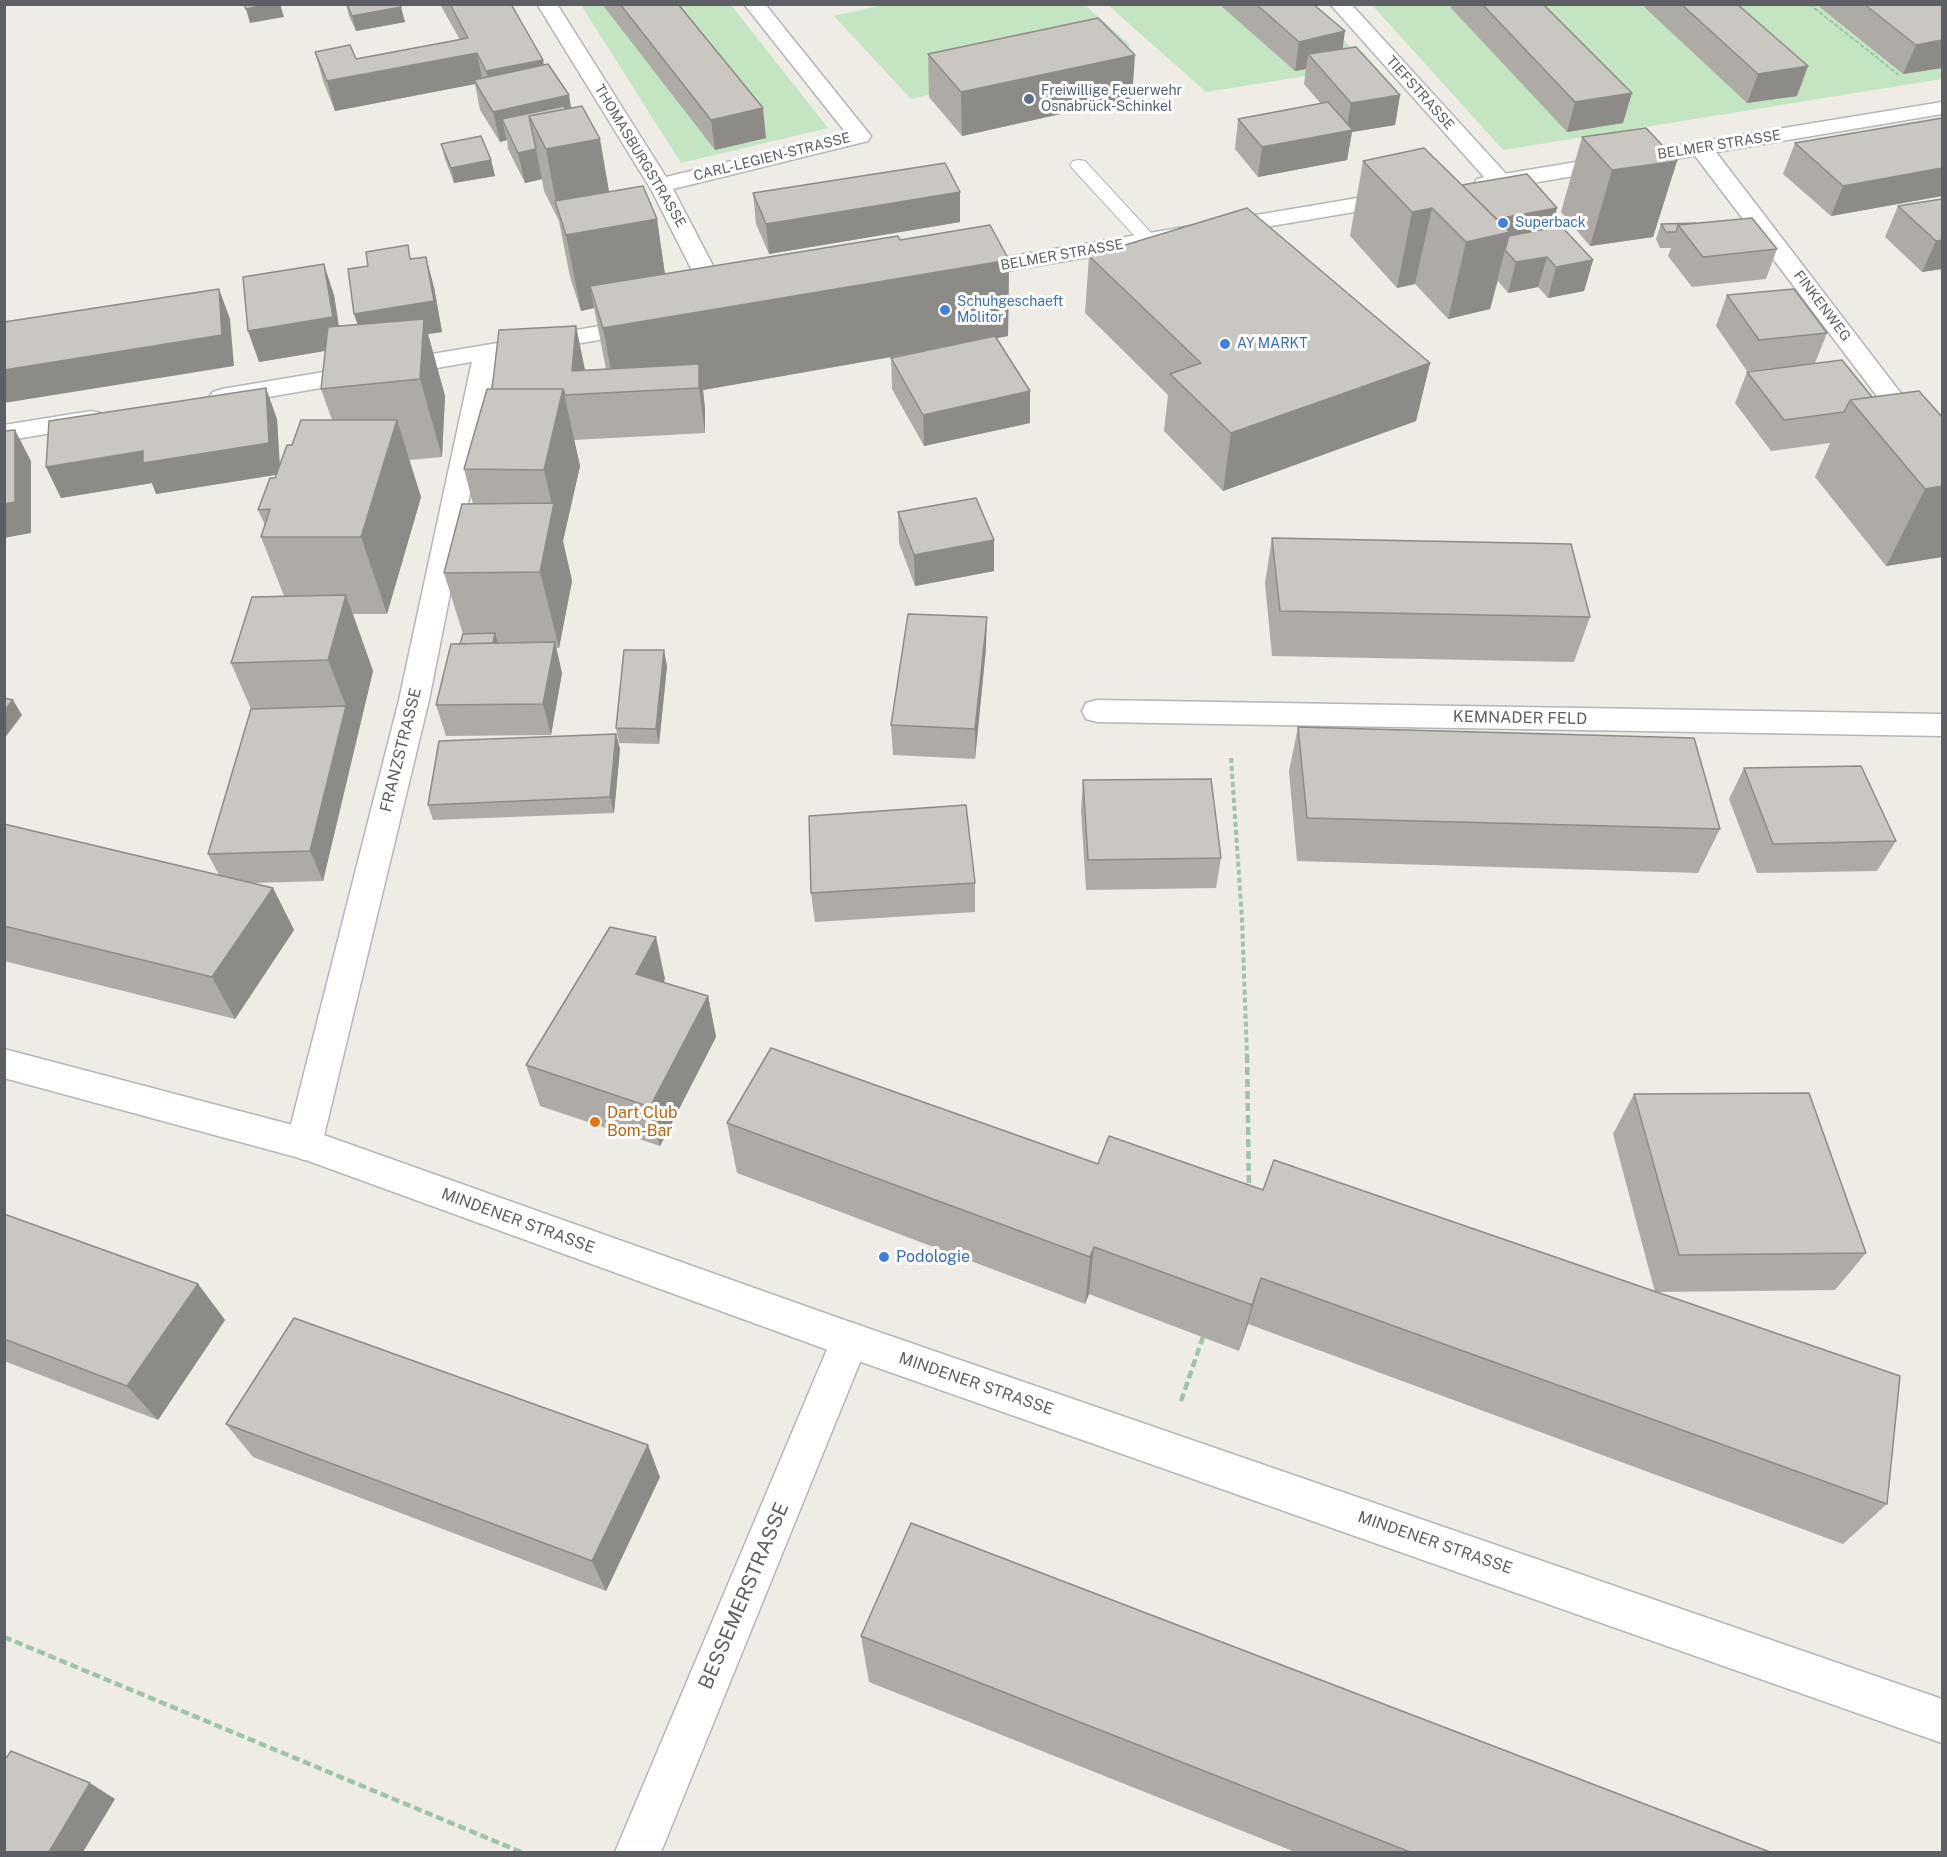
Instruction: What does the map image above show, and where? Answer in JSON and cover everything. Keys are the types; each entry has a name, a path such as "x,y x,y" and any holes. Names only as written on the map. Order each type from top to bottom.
{"street":[{"name":"THOMASBURGSTRASSE","path":"547,4 660,185 709,275 725,312"},
{"name":"CARL-LEGIEN-STRASSE","path":"660,185 860,136 754,4"},
{"name":"TIEFSTRASSE","path":"1340,4 1500,181"},
{"name":"BELMER STRASSE","path":"1465,187 1942,108"},
{"name":"FINKENWEG","path":"1701,148 1942,464"},
{"name":"BELMER STRASSE","path":"944,275 1418,195"},
{"path":"201,400 668,322"},
{"name":"FRANZSTRASSE","path":"304,1144 414,699 486,352"},
{"path":"4,433 109,416"},
{"name":"KEMNADER FELD","path":"1097,711 1942,725"},
{"name":"MINDENER STRASSE","path":"4,1063 304,1144 850,1340 1942,1721"},
{"name":"BESSEMERSTRASSE","path":"638,1852 850,1340"}],"lane":[{"path":"1079,165 1148,240"}],"path":[{"path":"1809,4 1907,82"},
{"path":"1227,712 1236,811 1246,1011 1249,1192"},
{"path":"1165,1449 1203,1336"},
{"path":"4,1637 521,1852"}],"green space":[{"path":"887,4 1085,5 1131,46 911,99 834,16"},
{"path":"1386,4 1942,5 1942,79 1503,150 1373,6"},
{"path":"581,5 731,5 828,128 681,163"},
{"path":"1108,5 1312,5 1368,66 1206,92"}],"building":[{"path":"244,4 269,4 246,9"},
{"path":"347,4 400,4 401,7 352,16"},
{"path":"450,4 511,4 543,60 486,71 477,53 327,81 315,52 350,45 356,59 468,38"},
{"path":"620,4 678,4 763,108 711,120"},
{"path":"1256,4 1313,4 1345,31 1299,42"},
{"path":"1482,4 1543,4 1632,93 1575,102"},
{"path":"1681,4 1737,4 1808,66 1758,74"},
{"path":"1864,4 1942,4 1942,40 1916,45"},
{"path":"1098,18 1135,55 961,92 928,54"},
{"path":"1356,47 1400,95 1351,103 1308,54"},
{"path":"548,64 569,95 493,112 474,80"},
{"path":"1328,102 1353,130 1262,147 1238,119"},
{"path":"564,106 566,109 529,116 536,149 518,153 502,119"},
{"path":"582,106 600,139 546,149 529,116"},
{"path":"1942,118 1942,168 1843,186 1795,143"},
{"path":"1646,128 1677,161 1612,170 1582,137"},
{"path":"481,136 491,160 451,168 441,144"},
{"path":"1424,148 1510,232 1466,242 1432,208 1412,212 1363,161"},
{"path":"945,163 960,192 766,224 753,193"},
{"path":"1527,174 1557,208 1496,219 1462,185"},
{"path":"643,186 657,219 566,235 555,201"},
{"path":"1942,199 1942,240 1936,241 1898,206"},
{"path":"1247,208 1430,363 1231,433 1170,374 1201,363 1089,256"},
{"path":"1752,218 1777,249 1703,257 1678,225"},
{"path":"1696,223 1678,225 1676,232 1666,232 1661,224"},
{"path":"990,225 1009,260 603,328 590,286 898,236 900,240"},
{"path":"1561,226 1593,260 1556,267 1547,257 1516,262 1505,250 1509,236"},
{"path":"408,245 410,259 426,257 434,301 354,314 348,269 368,266 366,252"},
{"path":"324,264 333,317 248,331 243,277"},
{"path":"219,289 222,335 4,370 4,322"},
{"path":"1794,289 1827,333 1759,340 1727,295"},
{"path":"424,319 420,379 321,389 328,327"},
{"path":"576,326 572,371 699,364 699,388 565,395 563,389 492,389 499,330"},
{"path":"995,336 1030,391 923,415 891,358"},
{"path":"1842,360 1872,397 1850,400 1844,412 1784,420 1747,372"},
{"path":"266,388 269,443 143,463 143,451 46,467 49,421"},
{"path":"487,389 563,389 544,470 464,469"},
{"path":"1919,391 1942,417 1942,486 1925,489 1850,400"},
{"path":"301,420 397,420 361,537 261,537 270,509 258,510 270,478 275,478 287,445 292,445"},
{"path":"15,430 15,502 4,504 4,431"},
{"path":"976,498 994,540 914,555 898,512"},
{"path":"554,503 540,572 444,573 462,504"},
{"path":"1272,538 1571,544 1590,617 1280,611"},
{"path":"346,595 328,660 231,663 252,597"},
{"path":"908,614 987,617 975,729 891,725"},
{"path":"495,633 493,643 460,644 463,634"},
{"path":"555,642 543,704 436,705 451,644"},
{"path":"624,650 664,650 656,729 616,728"},
{"path":"4,698 13,700 4,711"},
{"path":"346,706 310,851 208,854 251,709"},
{"path":"1298,727 1694,738 1720,829 1307,818"},
{"path":"616,734 610,797 428,805 439,741"},
{"path":"1861,766 1896,841 1773,844 1744,768"},
{"path":"1211,779 1221,858 1088,860 1083,780"},
{"path":"966,805 975,883 811,893 809,816"},
{"path":"4,824 273,888 212,977 4,926"},
{"path":"610,927 656,937 636,974 708,996 650,1107 526,1065"},
{"path":"771,1048 1098,1164 1109,1136 1263,1190 1274,1160 1900,1376 1887,1504 1261,1278 1252,1305 1094,1247 1090,1257 727,1123"},
{"path":"1809,1093 1866,1253 1679,1255 1634,1094"},
{"path":"4,1214 198,1284 127,1386 4,1339"},
{"path":"294,1318 648,1445 592,1561 226,1424"},
{"path":"911,1523 1770,1852 1410,1852 861,1636"},
{"path":"11,1751 90,1783 49,1852 4,1852 4,1761"}],"place":[{"name":"Freiwillige Feuerwehr Osnabrück-Schinkel","path":"1029,99"},
{"name":"Superback","path":"1503,223"},
{"name":"Schuhgeschaeft Molitor","path":"945,310"},
{"name":"AY MARKT","path":"1225,344"},
{"name":"Dart Club Bom-Bar","path":"595,1122"},
{"name":"Podologie","path":"884,1257"}]}
